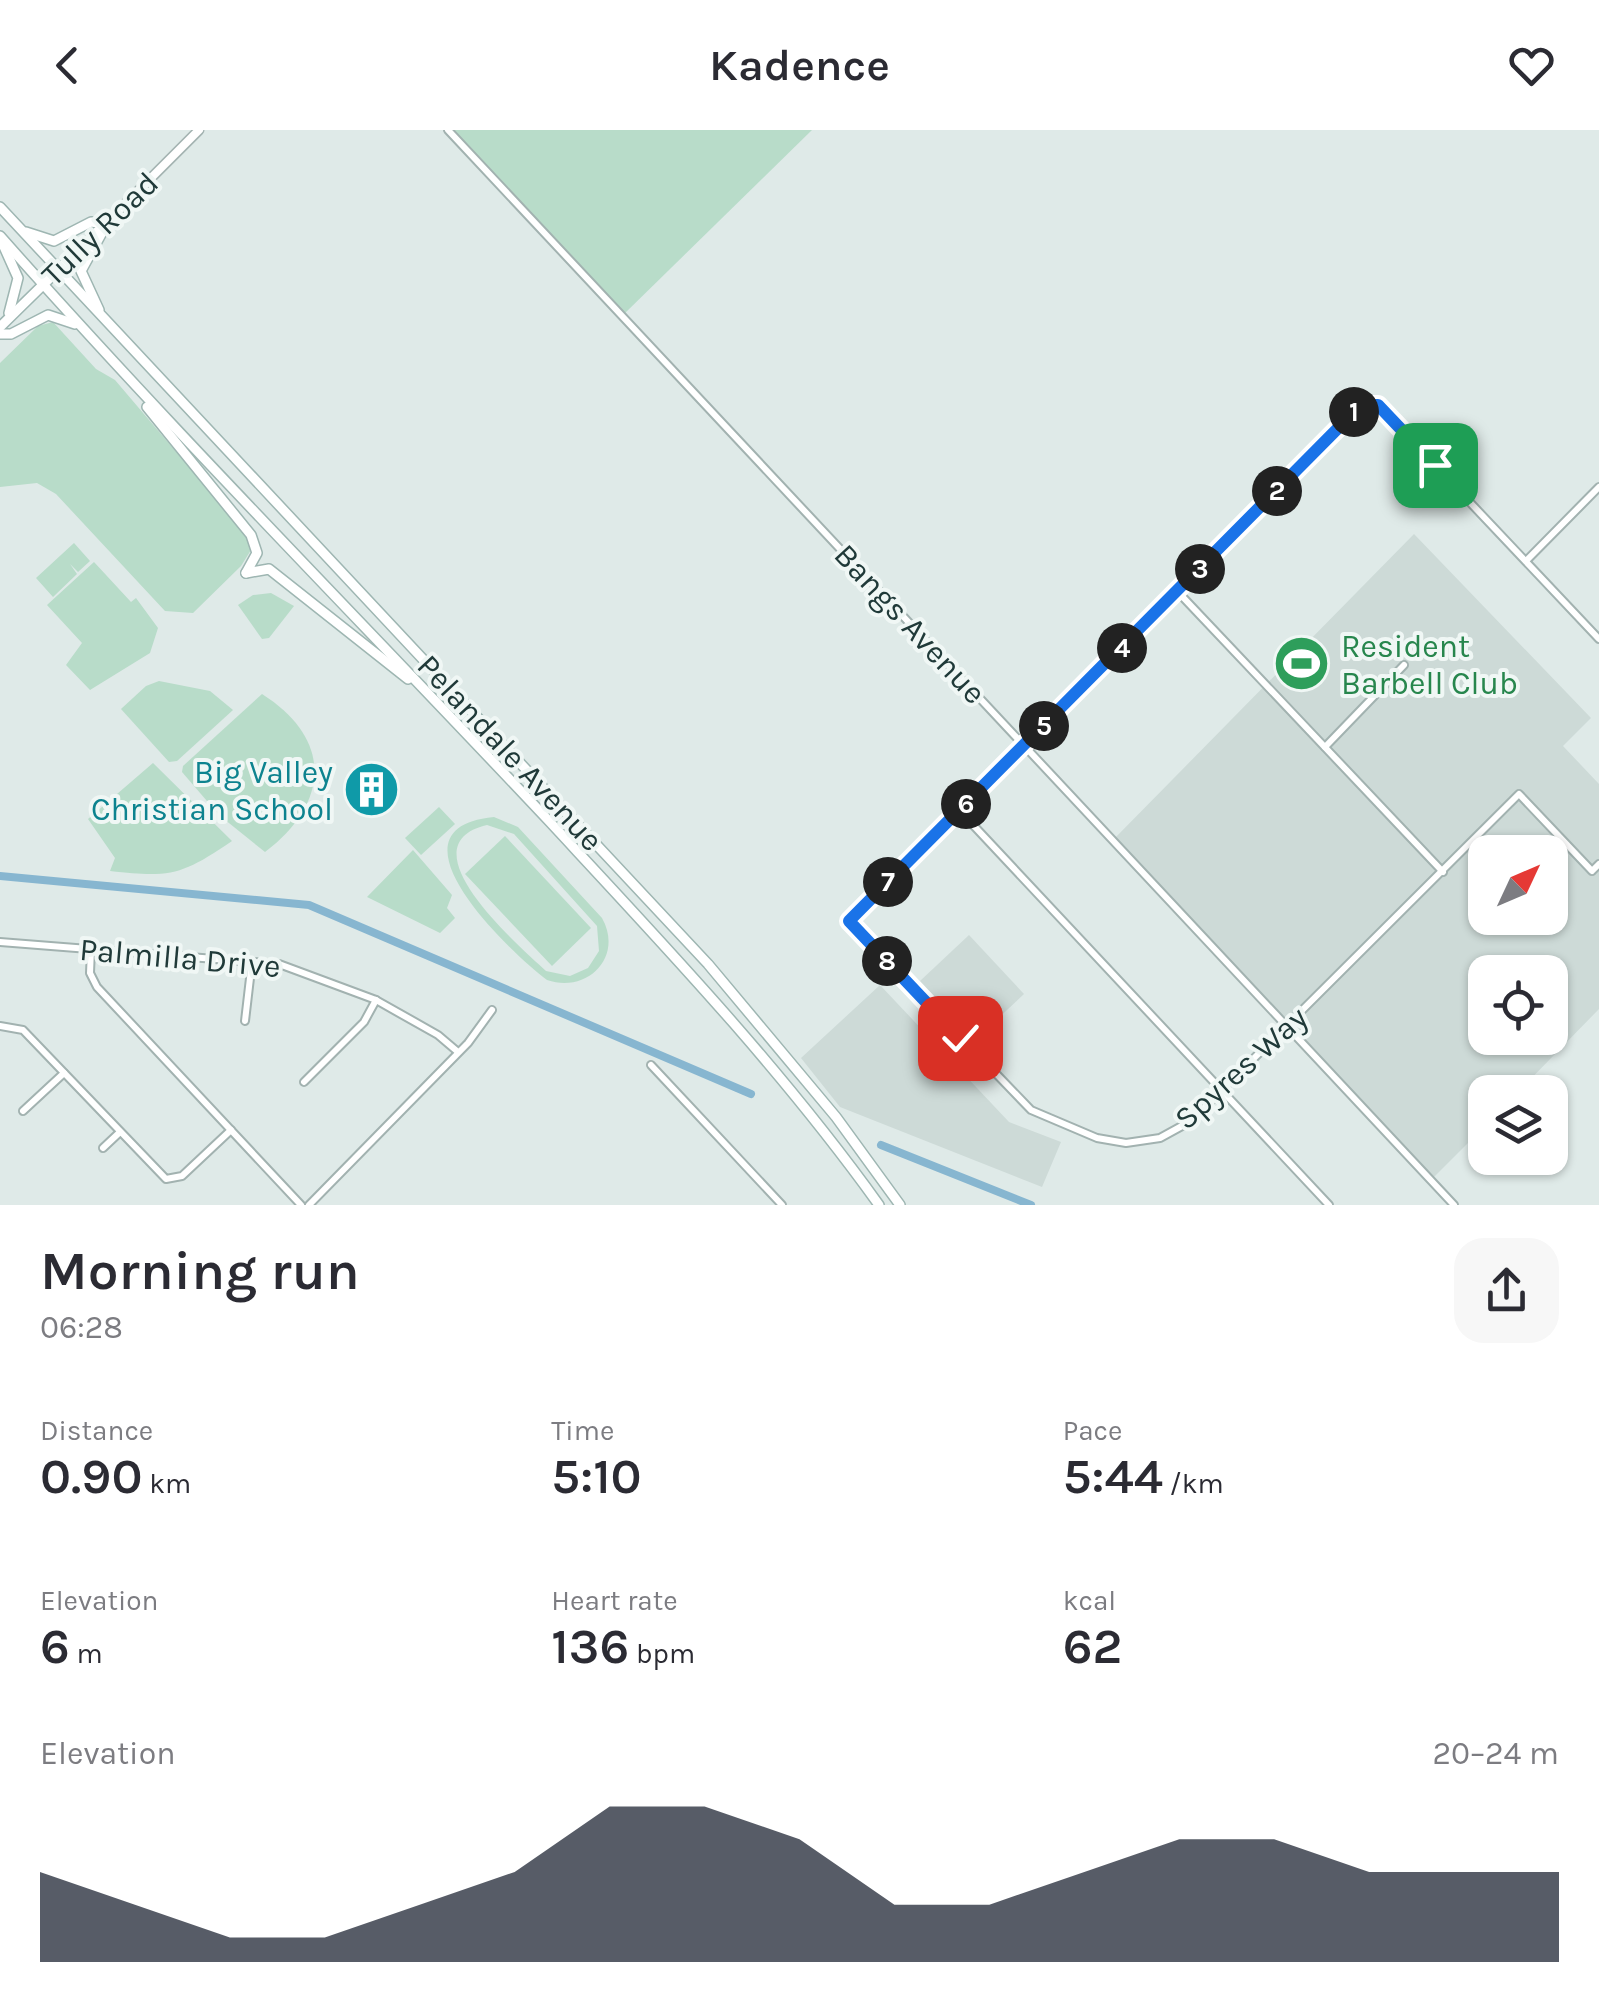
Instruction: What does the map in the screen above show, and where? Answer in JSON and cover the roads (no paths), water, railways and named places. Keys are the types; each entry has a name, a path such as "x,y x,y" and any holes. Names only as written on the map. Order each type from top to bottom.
{"main road":[{"name":"Pelandale Avenue","path":"0,207 720,977 836,1118 900,1205"},
{"path":"19,228 50,242 63,240 91,222 106,224"},
{"name":"Tully Road","path":"0,326 106,224"},
{"name":"Pelandale Avenue","path":"101,317 81,276 106,224"},
{"name":"Pelandale Avenue","path":"0,237 133,385 730,1017 824,1128 879,1205"},
{"name":"Pelandale Avenue","path":"0,237 19,282 8,316 0,326"},
{"path":"0,334 11,334 48,315 80,327"},
{"path":"133,385 161,430 251,535 257,553 246,573 268,569 365,650 422,688"}],"street":[{"name":"Tully Road","path":"106,224 200,130"},
{"name":"Bangs Avenue","path":"448,130 1454,1205"},
{"path":"1329,1205 960,810 1361,405 1373,403 1599,639"},
{"path":"1526,562 1599,487"},
{"path":"1178,592 1443,872"},
{"path":"1325,747 1404,665"},
{"name":"Spyres Way","path":"960,810 849,921 1010,1093 1038,1114 1108,1141 1143,1142 1184,1126 1288,1028 1520,794 1592,871 1599,864"},
{"name":"Palmilla Drive","path":"0,942 252,961 293,968 376,1000 438,1035 458,1052"},
{"path":"91,950 90,973 97,987 301,1205"},
{"path":"245,1021 252,961"},
{"path":"304,1082 364,1022 376,1000"},
{"path":"309,1205 458,1052 492,1010"},
{"path":"0,1026 23,1030 163,1177 171,1180 182,1176 231,1130"},
{"path":"651,1064 782,1205"},
{"path":"23,1110 64,1073"},
{"path":"103,1148 120,1132"}],"waterway":[{"path":"0,876 309,905 751,1094"},
{"path":"881,1145 1031,1205"}],"place":[{"name":"Resident Barbell Club","path":"1302,664"},
{"name":"Big Valley Christian School","path":"372,790"}]}
